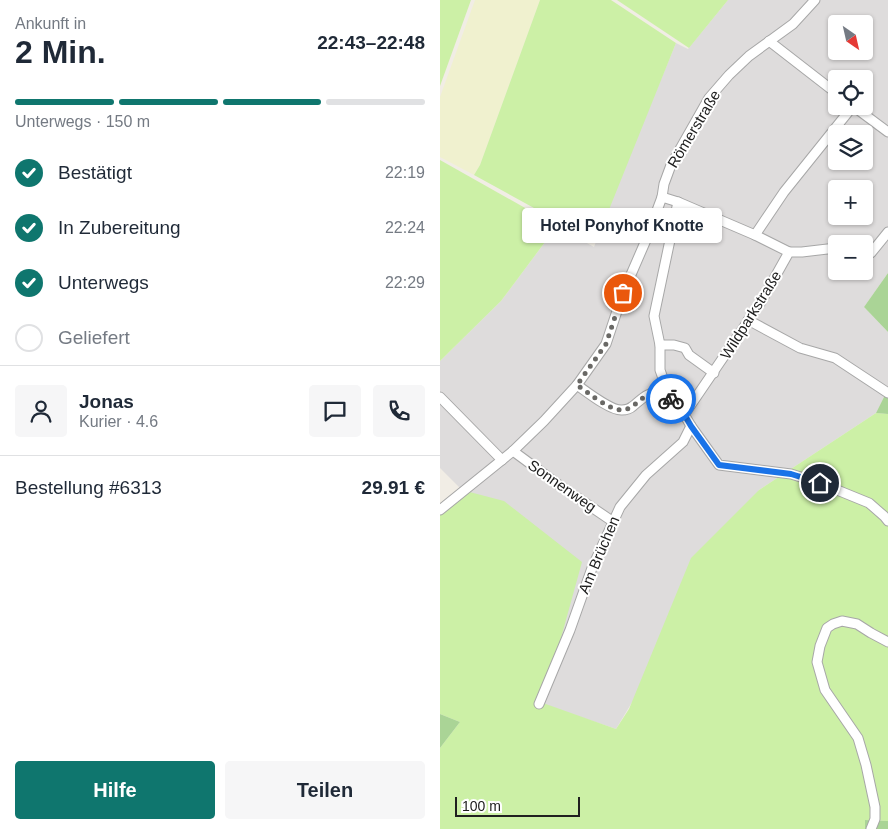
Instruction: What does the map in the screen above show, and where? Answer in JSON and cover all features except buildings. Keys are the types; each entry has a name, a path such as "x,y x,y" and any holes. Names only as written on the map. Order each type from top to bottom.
{"street":[{"name":"Römerstraße","path":"440,510 513,451 577,385 606,344 623,293 662,197 664,184 671,165 709,98 749,56 793,24 816,0"},
{"path":"769,41 828,87"},
{"path":"755,235 784,192 846,115"},
{"path":"865,115 888,132"},
{"path":"662,197 755,235 789,252 828,249"},
{"path":"670,398 660,370 660,345 654,316 678,202"},
{"path":"873,251 888,232"},
{"name":"Wildparkstraße","path":"684,415 761,302 789,252"},
{"path":"748,320 800,348 835,358 888,393"},
{"path":"660,345 674,345 685,348 689,355 714,373"},
{"path":"577,385 613,408 623,410 631,408 642,398 653,392 661,392 681,409 719,465 791,474 820,483 869,503 888,521"},
{"path":"440,397 502,460"},
{"name":"Am Brüchen","path":"539,704 612,521 620,507 646,475 683,442 691,426"},
{"name":"Sonnenweg","path":"513,451 612,521"},
{"path":"871,829 875,818 875,807 858,738 824,690 818,662 820,646 827,628 842,621 858,624 888,642"}],"shaded area":[{"path":"728,0 888,0 888,273 864,307 888,332 888,389 876,413 759,490 616,729 543,704 462,490 440,468 440,361 501,301 557,226 594,247 676,43 688,49"}],"green space":[{"path":"440,0 471,0 440,86"},
{"path":"475,0 540,0 480,165 474,175 440,157 440,97"},
{"path":"540,0 611,0 676,43 596,242 474,175 480,165"},
{"path":"617,0 728,0 689,48"},
{"path":"440,160 557,226 501,301 440,361"},
{"path":"888,273 888,332 864,307"},
{"path":"888,389 888,414 876,413"},
{"path":"876,413 888,414 888,821 865,820 865,829 440,829 440,748 460,722 440,714 440,510 462,490 504,501 582,562 543,703 616,729 629,709 691,558 759,490"},
{"path":"440,714 460,722 440,748"},
{"path":"865,820 888,821 888,829 865,829"}],"way so far":[{"path":"623,293 606,344 577,385 613,408 623,410 631,408 642,398 653,392 661,392 671,399"}],"place":[{"name":"Hotel Ponyhof Knotte","path":"623,293"}],"route":[{"path":"671,399 681,409 719,465 791,474 820,483"}]}
